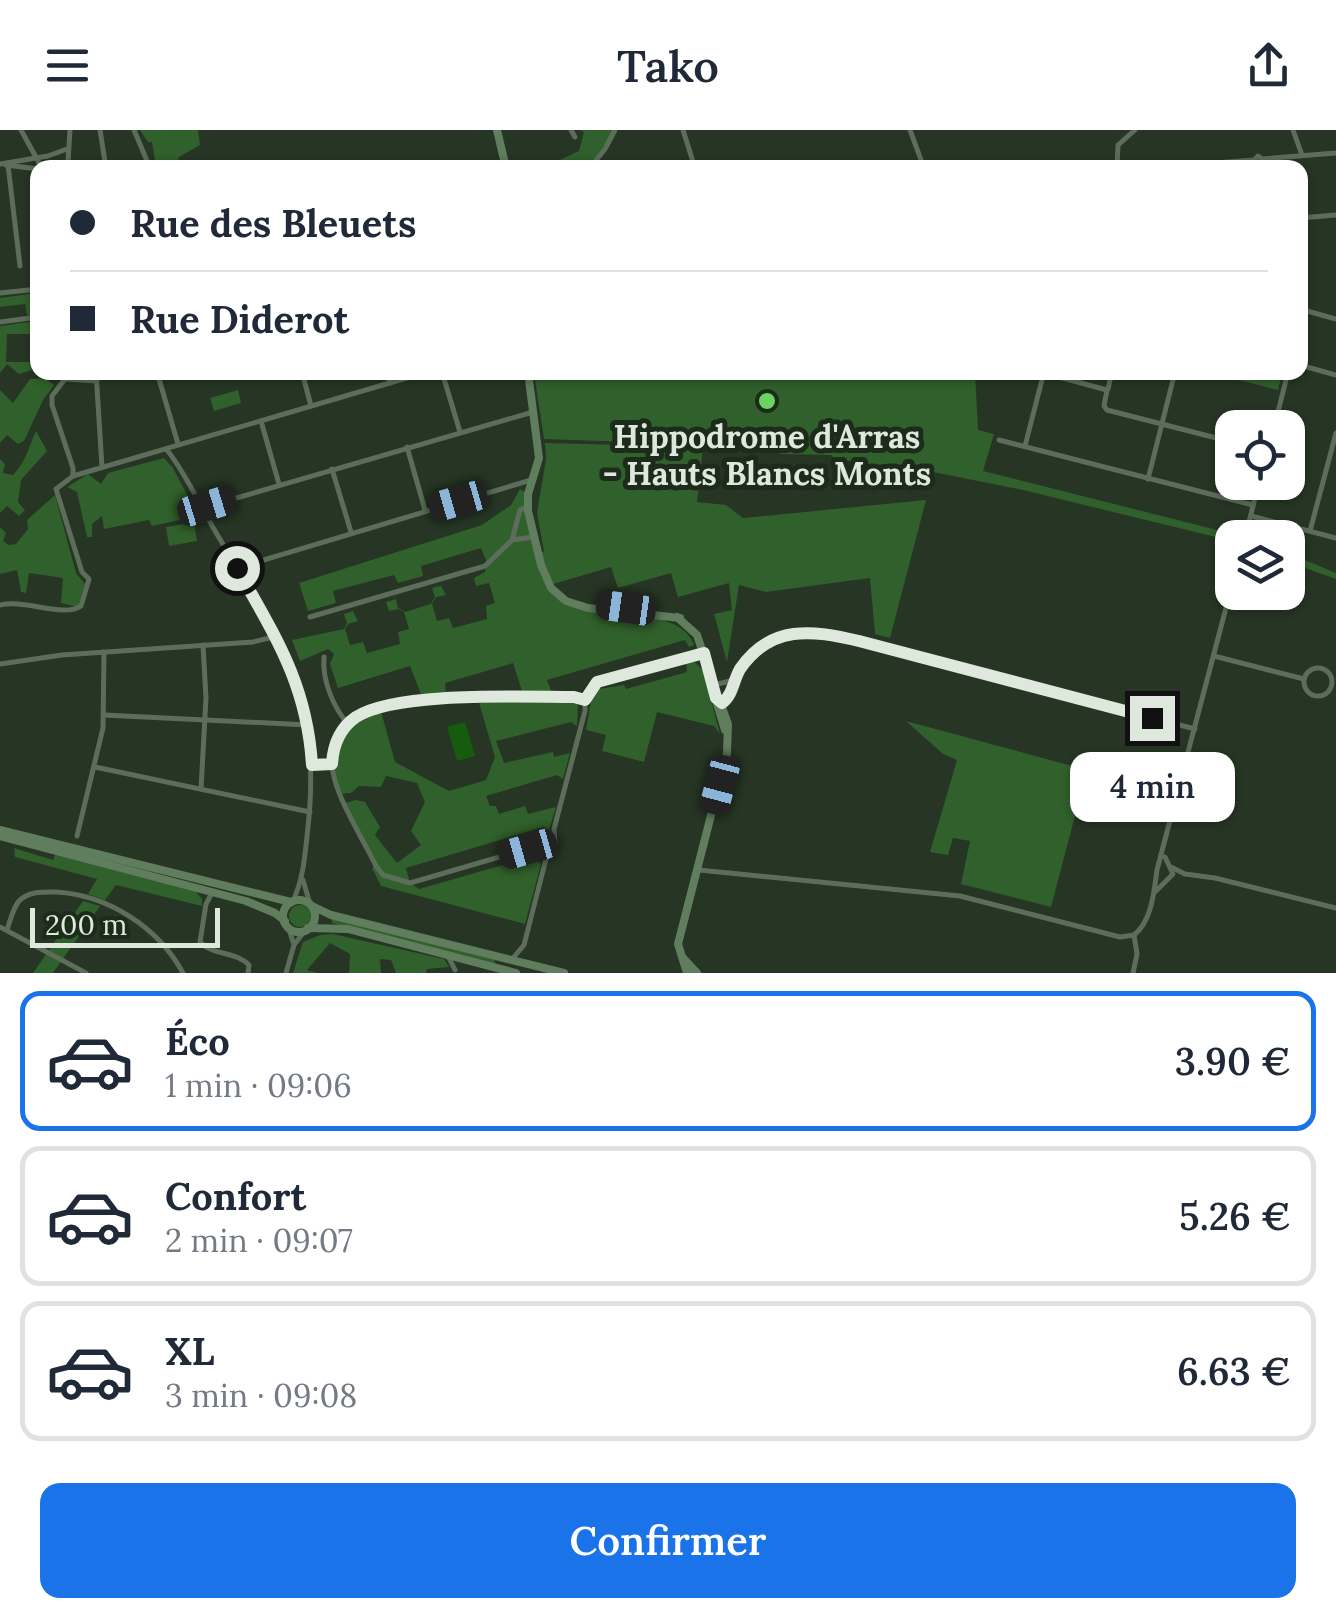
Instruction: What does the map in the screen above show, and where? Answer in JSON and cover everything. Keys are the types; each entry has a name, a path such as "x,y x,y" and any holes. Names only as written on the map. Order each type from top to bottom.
{"main road":[{"path":"498,130 504,160"},
{"path":"529,380 539,450 528,506 550,588 566,601 581,605 680,618 696,635 722,700 728,738 722,777 678,944 687,973"},
{"path":"0,833 292,902 303,900 331,915 564,973"},
{"path":"0,833 253,904 296,931 343,928 516,973"},
{"path":"286,924 285,910 292,902"},
{"path":"307,929 314,920 311,905"},
{"path":"680,955 697,973"}],"street":[{"path":"21,130 38,158"},
{"path":"100,130 105,160"},
{"path":"134,130 147,160"},
{"path":"596,160 614,130"},
{"path":"683,130 692,160"},
{"path":"910,130 921,160"},
{"path":"1117,160 1118,146 1135,130"},
{"path":"1293,130 1302,156"},
{"path":"68,160 70,132"},
{"path":"3,164 68,149"},
{"path":"1277,160 1336,153"},
{"path":"3,164 30,167"},
{"path":"3,164 20,266"},
{"path":"0,199 10,196"},
{"path":"1308,217 1336,215"},
{"path":"0,293 30,289"},
{"path":"1308,311 1336,318"},
{"path":"0,322 30,318"},
{"path":"1308,367 1336,375"},
{"path":"62,380 52,396 52,404 73,476"},
{"path":"90,380 96,381 102,467"},
{"path":"159,380 178,444"},
{"path":"304,380 312,406"},
{"path":"0,605 17,603 78,610 88,579 82,572 56,489 73,476 400,380"},
{"path":"444,380 460,432"},
{"path":"1025,446 1042,380"},
{"path":"1070,380 1107,390"},
{"path":"1110,380 1106,410 1215,438"},
{"path":"1148,479 1173,380"},
{"path":"1278,410 1286,380"},
{"path":"202,508 533,412"},
{"path":"260,421 280,484"},
{"path":"1310,531 1336,433"},
{"path":"1000,440 1254,505"},
{"path":"407,448 426,510"},
{"path":"166,450 277,636 298,684 312,765 303,880 292,902"},
{"path":"1327,467 1336,470"},
{"path":"332,469 351,532"},
{"path":"237,568 534,478"},
{"path":"1250,520 1255,500"},
{"path":"310,618 485,566 512,540 520,510 528,506"},
{"path":"1251,516 1336,538"},
{"path":"512,540 533,536"},
{"path":"698,869 960,896 1120,936 1134,935 1144,924 1155,892 1226,610"},
{"path":"722,700 754,652 764,644 789,634 820,632 1195,730"},
{"path":"0,664 277,636"},
{"path":"201,789 205,720 203,645"},
{"path":"62,846 76,836 95,767 104,715 104,652"},
{"path":"532,965 524,945 546,860 554,844 585,700 597,682 704,653"},
{"path":"1214,656 1304,679"},
{"path":"324,657 324,673 336,710 348,724"},
{"path":"1321,669 1329,674 1332,685 1325,694 1316,696 1306,690 1304,679 1309,671 1321,669"},
{"path":"714,685 734,680"},
{"path":"546,860 530,848 414,882 384,875 340,794 332,764 337,739 348,724 374,709 423,701 554,697 585,700"},
{"path":"104,715 308,725"},
{"path":"312,765 332,764"},
{"path":"95,767 310,812"},
{"path":"76,836 84,852"},
{"path":"1164,854 1170,866 1169,880"},
{"path":"1158,870 1170,866 1185,874 1336,908"},
{"path":"1158,870 1158,878 1169,880"},
{"path":"1155,892 1169,880 1185,874"},
{"path":"303,880 311,905"},
{"path":"197,888 206,904"},
{"path":"86,973 3,929 27,895 48,892 89,897 117,910 157,937 182,973"},
{"path":"215,892 206,904 198,936 201,944 244,959 249,965 248,973"},
{"path":"286,924 294,946"},
{"path":"286,973 294,946 307,929"},
{"path":"1133,973 1137,951 1134,935"},
{"path":"510,959 524,945"},
{"path":"447,955 455,972"},
{"path":"455,972 463,959"}],"shaded area":[{"path":"140,130 198,130 200,145 178,160 155,160 152,142"},
{"path":"580,130 615,130 595,160 559,160 579,151 584,132"},
{"path":"30,294 30,315 25,304 0,307 0,298"},
{"path":"30,322 30,334 7,334 6,362 30,362 30,371 19,374 7,364 0,373 0,326"},
{"path":"30,379 48,380 54,385 24,441 18,444 7,435 0,443 0,390 13,403"},
{"name":"Hippodrome d'Arras - Hauts Blancs Monts","path":"535,380 975,380 978,430 994,434 983,471 1215,529 1215,537 1023,490 933,472 835,459 831,455 780,454 780,447 544,439"},
{"path":"1239,380 1280,380 1278,390"},
{"path":"238,390 241,403 214,411 210,398"},
{"path":"36,431 47,451 21,480 18,502 25,510 19,516 7,506 0,513 0,459 5,464 3,473 13,475"},
{"path":"545,443 703,447 697,502 726,505 743,518 926,500 890,638 875,634 870,578 766,592 739,585 727,662 714,614 732,610 729,583 678,597 671,573 618,588 611,567 550,585 557,595 581,605 582,610 662,620 688,634 694,645 689,647 685,640 547,680 552,693 523,694 513,663 445,683 446,695 422,697 410,666 338,688 330,664 334,654 328,649 300,661 292,640 344,629 344,614 353,611 358,621 345,629 350,645 363,642 367,653 400,644 398,632 409,629 404,612 389,611 386,602 396,599 398,608 405,612 431,604 435,597 432,588 441,586 446,595 436,597 432,604 437,621 449,618 453,628 487,619 486,606 495,603 489,583 476,586 474,578 485,572 481,548 421,566 423,576 398,583 394,575 333,591 336,603 308,611 299,583 482,525 511,505 520,489 528,494 539,554 544,551 537,513"},
{"path":"164,458 198,516 152,526 149,520 104,529 102,516 92,524 92,537 87,537 77,492 67,487 88,474 101,484 108,473"},
{"path":"55,495 76,573 85,584 78,607 61,603 63,578 29,573 26,593 21,592 17,570 0,574 0,527 6,533 3,541 16,544 28,529 27,520"},
{"path":"194,522 197,541 169,546 166,527"},
{"path":"1305,560 1336,573 1336,579 1305,568"},
{"path":"693,661 703,670 720,734 714,726 657,712 644,762 602,751 606,735 586,730 593,690 624,685 626,689 687,672 686,662"},
{"path":"570,700 578,704 577,726 571,722 496,741 504,763 553,752 554,757 570,753 563,779 557,775 486,796 499,814 525,806 528,814 556,807 549,830 543,827 406,868 410,883 419,889 534,856 541,864 525,924 381,886 345,803 365,802 380,827 375,835 397,863 421,845 411,831 425,802 417,783 386,776 381,787 359,786 351,793 340,794 334,763 344,732 380,708 395,762 449,791 486,780 495,757 479,703"},
{"path":"906,721 1087,770 1051,907 961,884 970,841 953,838 948,855 930,852 957,760 943,754"},
{"path":"465,722 475,756 457,761 447,727"},
{"path":"14,848 53,860 55,854 195,891 202,906 116,885 105,900 88,894 97,879 15,857"},
{"path":"83,901 100,906 53,973 33,973"},
{"path":"296,905 304,905 311,916 304,927 296,927 289,920 289,912"},
{"path":"332,919 495,960 494,964 332,923"},
{"path":"333,934 444,959 449,967 427,969 426,973 396,973 391,960 380,959 381,973 349,973 350,954 330,943 307,970 317,973 293,973 303,942"}],"place":[{"name":"Hippodrome d'Arras - Hauts Blancs Monts","path":"767,401"}],"route":[{"path":"237,568 280,641 298,684 312,765 332,764 342,732 358,716 374,709 446,700 585,700 597,682 704,653 716,698 722,703 729,698 734,680 754,652 764,644 802,632 859,641 1152,718"}]}
